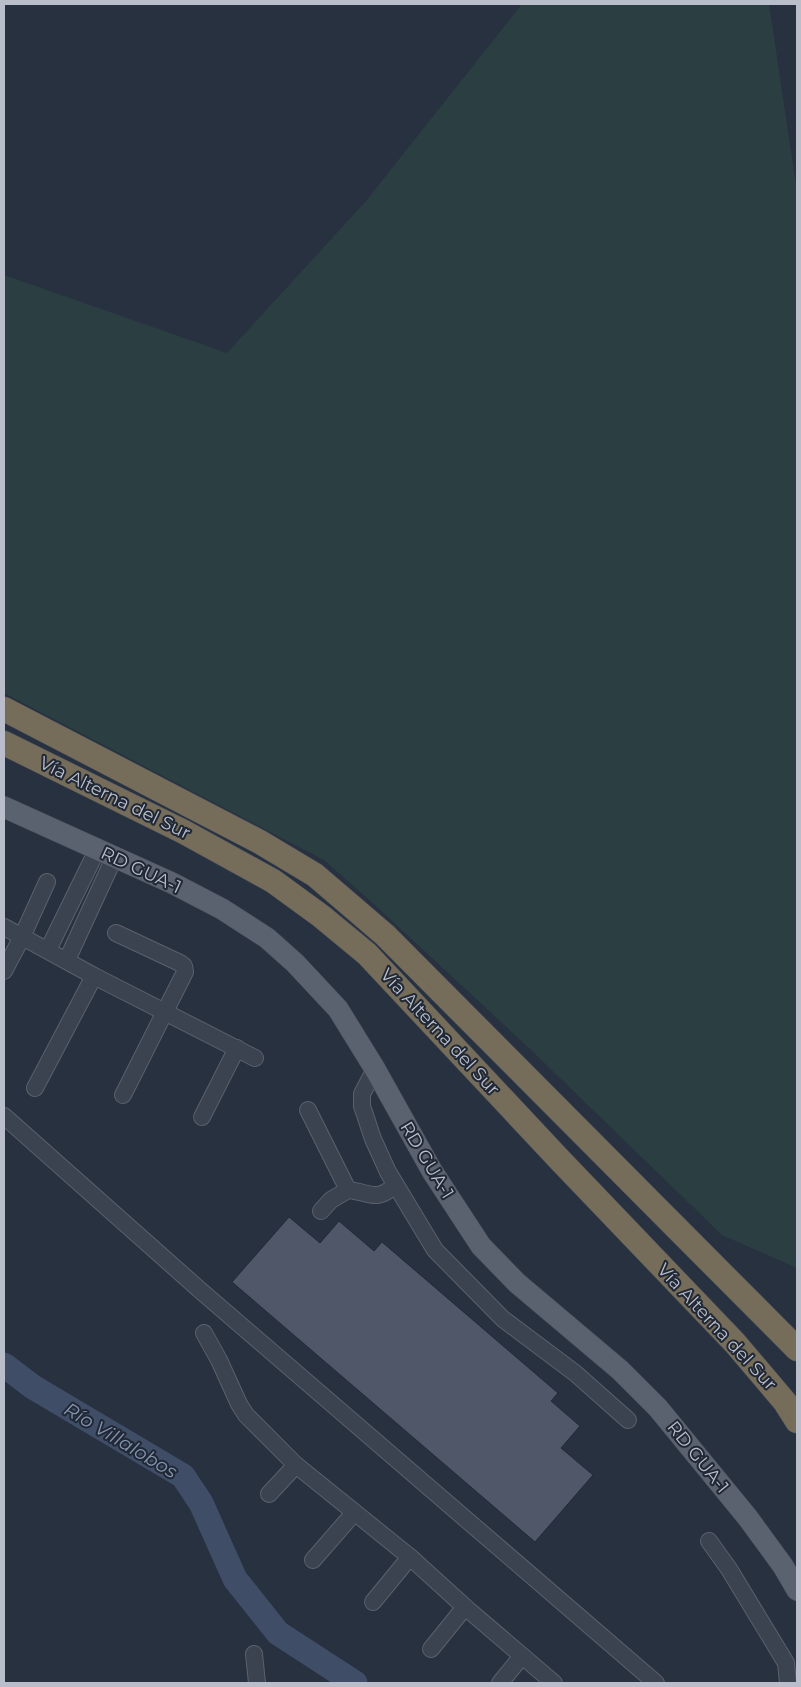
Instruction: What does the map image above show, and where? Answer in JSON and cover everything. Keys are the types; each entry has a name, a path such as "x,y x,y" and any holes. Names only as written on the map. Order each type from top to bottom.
{"highway":[{"name":"Vía Alterna del Sur","path":"4,709 260,842 290,859 330,887 385,935 797,1349"},
{"name":"Vía Alterna del Sur","path":"4,743 184,832 273,882 321,916 367,954 551,1151 736,1343 785,1402 797,1421"}],"main road":[{"name":"RD GUA-1","path":"4,807 172,883 213,905 267,938 295,963 338,1009 375,1069 432,1171 481,1246 517,1283 620,1370 658,1408 748,1518 783,1566 797,1590"}],"street":[{"path":"48,950 106,854"},
{"path":"67,960 106,854"},
{"path":"4,972 47,882"},
{"path":"4,927 94,976 255,1058"},
{"path":"116,934 180,963 184,966 185,972 123,1095"},
{"path":"35,1088 94,976"},
{"path":"202,1117 237,1048"},
{"path":"375,1069 362,1094 362,1106 373,1139 395,1185 435,1250 503,1319 574,1373 628,1420"},
{"path":"308,1110 348,1190"},
{"path":"4,1116 201,1291 656,1683"},
{"path":"321,1211 331,1200 348,1190 373,1196 387,1193 395,1185"},
{"path":"204,1333 216,1353 239,1404 246,1415 296,1465 410,1557 554,1683"},
{"path":"269,1494 296,1465"},
{"path":"313,1560 354,1513"},
{"path":"709,1541 786,1663 788,1683"},
{"path":"373,1602 410,1557"},
{"path":"431,1650 465,1607"},
{"path":"254,1654 257,1683"},
{"path":"500,1683 522,1656"}],"green space":[{"path":"522,4 769,4 797,192 797,1268 722,1235 528,1047 324,860 4,693 4,275 227,353 366,201"}],"building":[{"path":"289,1217 320,1243 339,1221 374,1251 382,1242 558,1393 551,1401 580,1426 561,1448 593,1475 535,1542 232,1282"}],"waterway":[{"name":"Río Villalobos","path":"4,1365 33,1387 183,1476 201,1503 235,1579 278,1633 355,1683"}]}
